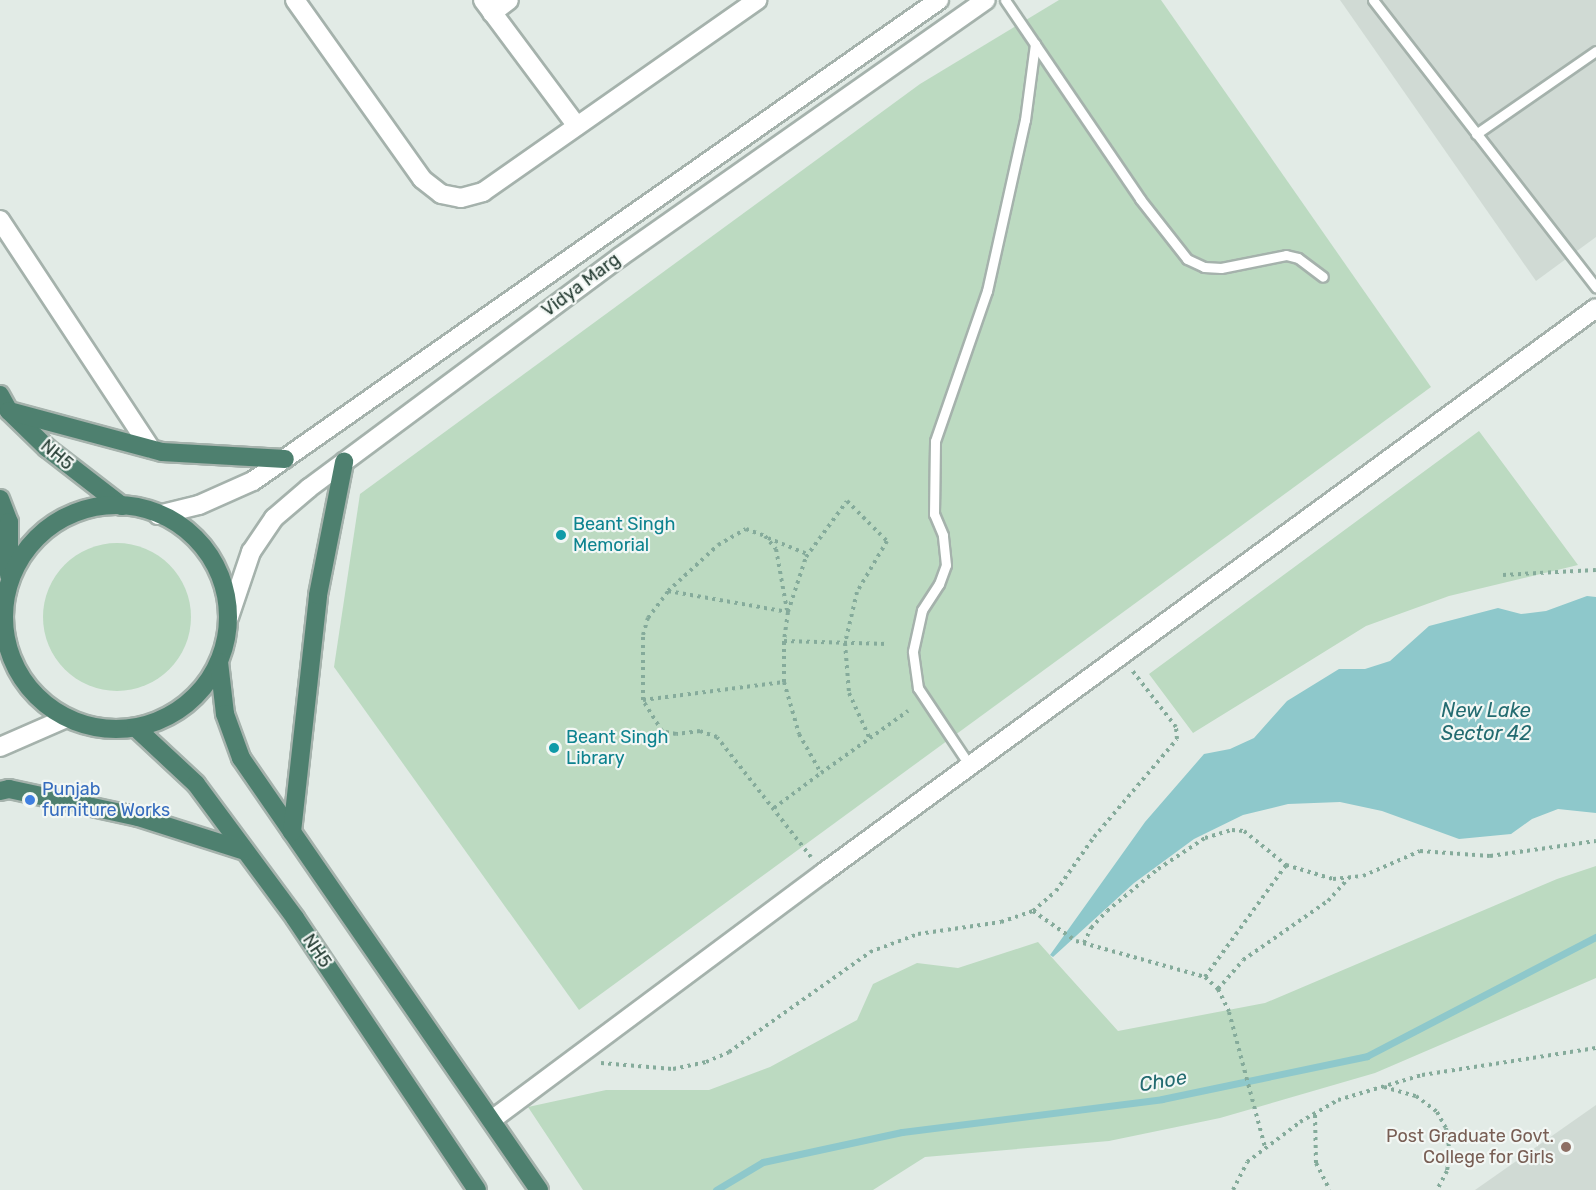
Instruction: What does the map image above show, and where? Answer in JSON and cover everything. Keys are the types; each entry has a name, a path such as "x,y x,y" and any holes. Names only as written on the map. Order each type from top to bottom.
{"highway":[{"name":"NH5","path":"0,395 9,411 47,448 122,506"},
{"path":"9,411 151,449 267,461 285,459"},
{"path":"292,832 318,595 344,462"},
{"name":"NH5","path":"0,499 9,522 9,575 1,628 12,664 44,705 64,720 89,726 136,728 172,714 198,694 219,662"},
{"name":"NH5","path":"9,575 35,537 88,507 122,506 158,515 192,533 216,563 229,617 219,662 225,714 242,758 419,1016 493,1119 539,1190"},
{"name":"NH5","path":"136,728 196,784 245,851 477,1190"},
{"path":"0,791 9,789 138,817 245,851"}],"street":[{"path":"295,0 422,179 441,194 461,198 483,192 757,0"},
{"path":"510,0 488,6 577,126"},
{"name":"Vidya Marg","path":"158,515 199,505 253,481 939,0"},
{"name":"Vidya Marg","path":"229,617 251,552 274,518 344,462 620,257 986,0"},
{"path":"0,220 151,449"},
{"path":"493,1119 582,1056 823,873 1122,657 1596,308"},
{"path":"0,747 64,720"}],"lane":[{"path":"1005,0 1140,199 1187,259 1204,267 1221,268 1286,255 1298,258 1323,277"},
{"path":"1372,0 1596,288"},
{"path":"970,766 918,688 913,651 922,610 946,565 943,535 934,514 935,441 987,291 1025,120 1035,44"},
{"path":"1476,134 1596,51"}],"path":[{"path":"821,773 799,734 784,682 784,641 788,612 807,554 847,501 887,541 857,592 845,643 849,693 870,739"},
{"path":"807,554 765,536 740,531 668,591 648,618 643,634 643,700 662,731 676,734 700,731 717,737 823,873"},
{"path":"765,536 776,549 788,612"},
{"path":"1503,575 1596,570"},
{"path":"668,591 788,612"},
{"path":"784,641 888,644"},
{"path":"582,1056 606,1065 647,1069 673,1069 706,1062 729,1052 870,952 918,934 1001,922 1033,911 1056,891 1095,837 1177,739 1176,727 1122,657"},
{"path":"643,700 784,682"},
{"path":"774,808 908,711"},
{"path":"1084,943 1091,928 1116,904 1158,869 1212,836 1244,831 1287,865 1333,879 1373,872 1420,851 1490,856 1596,841"},
{"path":"1205,977 1287,865"},
{"path":"1218,989 1243,960 1328,901 1350,877"},
{"path":"1033,911 1076,941 1205,977 1218,989 1229,1012 1251,1106 1265,1147"},
{"path":"1233,1190 1247,1162 1265,1147 1338,1100 1422,1075 1596,1048"},
{"path":"1381,1087 1416,1095 1437,1112 1446,1128 1450,1152 1447,1171 1437,1190"},
{"path":"1315,1114 1316,1163 1330,1190"}],"shaded area":[{"path":"1340,0 1596,0 1596,237 1536,281"},
{"name":"Post Graduate Govt. College for Girls","path":"1596,1105 1596,1190 1475,1190"}],"green space":[{"path":"1059,0 1161,0 1431,387 579,1010 334,667 360,494 920,84"},
{"path":"1479,431 1578,565 1449,596 1366,626 1193,733 1149,674"},
{"path":"117,543 145,549 169,565 185,589 191,617 185,645 169,669 145,685 117,691 89,685 65,669 49,645 43,617 49,589 65,565 89,549"},
{"path":"1596,866 1596,978 1375,1073 1220,1118 1109,1141 925,1157 873,1190 583,1190 528,1107 606,1090 709,1090 770,1067 857,1020 873,984 917,963 958,968 1038,942 1118,1031 1265,1003 1557,879"}],"water":[{"name":"New Lake Sector 42","path":"1587,596 1596,597 1596,813 1558,809 1532,819 1511,834 1459,839 1382,811 1340,802 1288,804 1243,815 1194,839 1134,883 1053,957 1050,955 1145,822 1204,754 1230,749 1254,738 1287,701 1339,669 1365,669 1390,661 1429,626 1498,608 1521,614 1546,611"}],"waterway":[{"name":"Choe","path":"716,1190 763,1162 902,1132 1162,1099 1367,1056 1596,937"}],"place":[{"name":"Beant Singh Memorial","path":"561,535"},
{"name":"Beant Singh Library","path":"554,748"},
{"name":"Punjab furniture Works","path":"30,800"},
{"name":"Post Graduate Govt. College for Girls","path":"1566,1147"}]}
